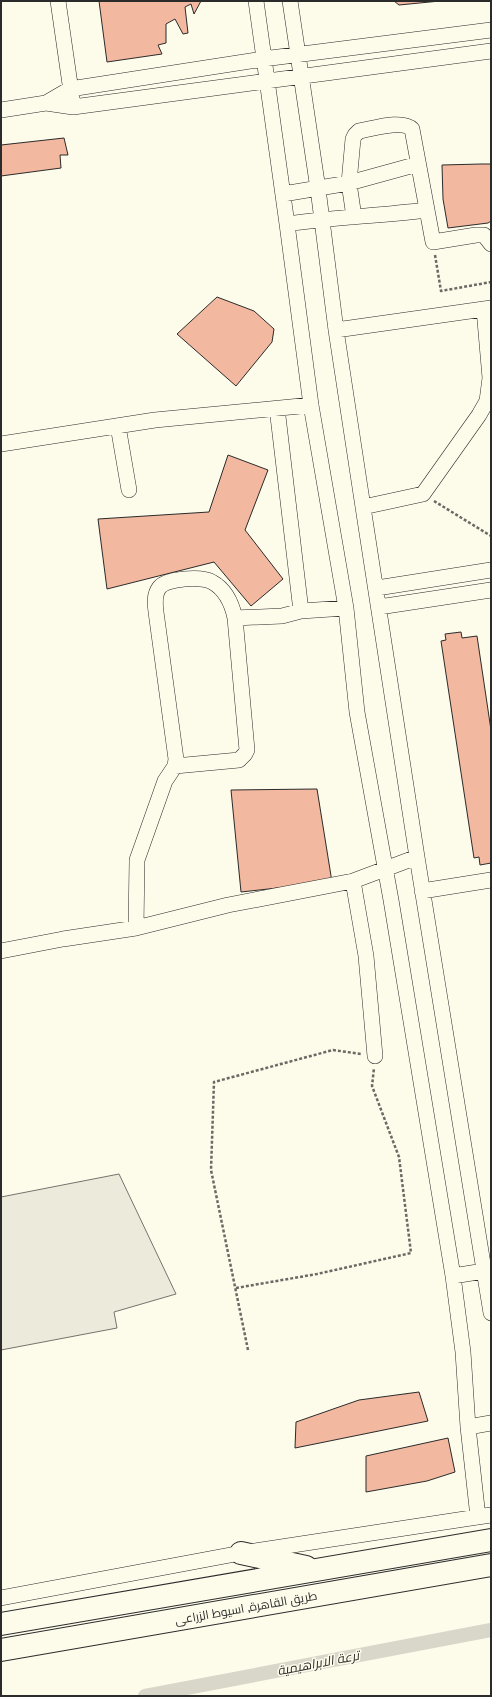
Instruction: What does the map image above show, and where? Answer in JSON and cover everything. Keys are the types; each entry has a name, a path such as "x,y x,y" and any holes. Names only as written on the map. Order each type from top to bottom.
{"highway":[{"path":"1,1624 491,1540"},
{"path":"241,1553 317,1570"},
{"name":"طريق القاهرة, اسيوط الزراعى","path":"1,1650 491,1565"}],"street":[{"path":"58,1 73,107"},
{"path":"1,1598 241,1553 485,1516 468,1427 463,1352 441,1196 432,1158 385,869 357,712 346,608 311,405 256,1"},
{"path":"290,1 318,189 336,330 363,508 422,891 491,1314"},
{"path":"46,103 70,90 263,59 299,56 491,30"},
{"path":"1,110 46,103 73,107 491,51"},
{"path":"354,217 349,183 353,139 355,135 359,132 400,124 408,125 412,129 433,242 484,235 491,244"},
{"path":"282,194 349,183 418,164"},
{"path":"287,224 322,219 386,216 426,210"},
{"path":"336,330 487,308 490,378 487,401 466,435 423,494 363,508"},
{"path":"1,444 155,420 311,405"},
{"path":"277,408 301,611"},
{"path":"118,426 129,490"},
{"path":"376,588 491,570"},
{"path":"136,928 137,860 165,781 175,766 176,759 155,599 158,589 164,583 190,579 211,581 220,587 232,605 235,618 247,750 239,760 175,766"},
{"path":"379,608 491,590"},
{"path":"235,618 282,616 301,611 346,608"},
{"path":"1,951 63,939 136,928 228,905 353,881 417,857"},
{"path":"422,891 491,880"},
{"path":"353,881 366,956 375,1056"},
{"path":"453,1276 484,1270"},
{"path":"468,1427 491,1423"}],"path":[{"path":"433,242 441,291 491,282"},
{"path":"423,494 491,536"},
{"path":"236,1288 318,1274 411,1253 399,1157 372,1086 375,1056 333,1050 214,1082 211,1170 248,1350"}],"shaded area":[{"path":"119,1174 176,1294 114,1312 117,1328 1,1350 1,1197"}],"building":[{"path":"99,1 201,1 194,14 191,4 185,7 188,33 183,34 175,19 166,24 166,43 158,45 162,54 107,62"},
{"path":"394,1 440,1 399,5"},
{"path":"64,138 68,155 60,155 61,168 1,176 1,145"},
{"path":"491,164 491,221 488,223 448,228 443,199 442,165"},
{"path":"217,297 254,311 274,329 272,342 236,386 177,334"},
{"path":"228,455 268,470 245,530 283,579 251,606 214,562 107,589 98,519 209,512"},
{"path":"461,632 462,638 477,636 491,730 491,863 480,865 479,857 474,858 441,641 446,640 445,634"},
{"path":"317,789 332,882 241,892 231,790"},
{"path":"419,1392 428,1421 295,1448 296,1422 359,1400"},
{"path":"448,1438 455,1472 427,1481 366,1492 366,1456"}],"waterway":[{"name":"ترعة الابراهيمية","path":"145,1696 491,1630"}]}
